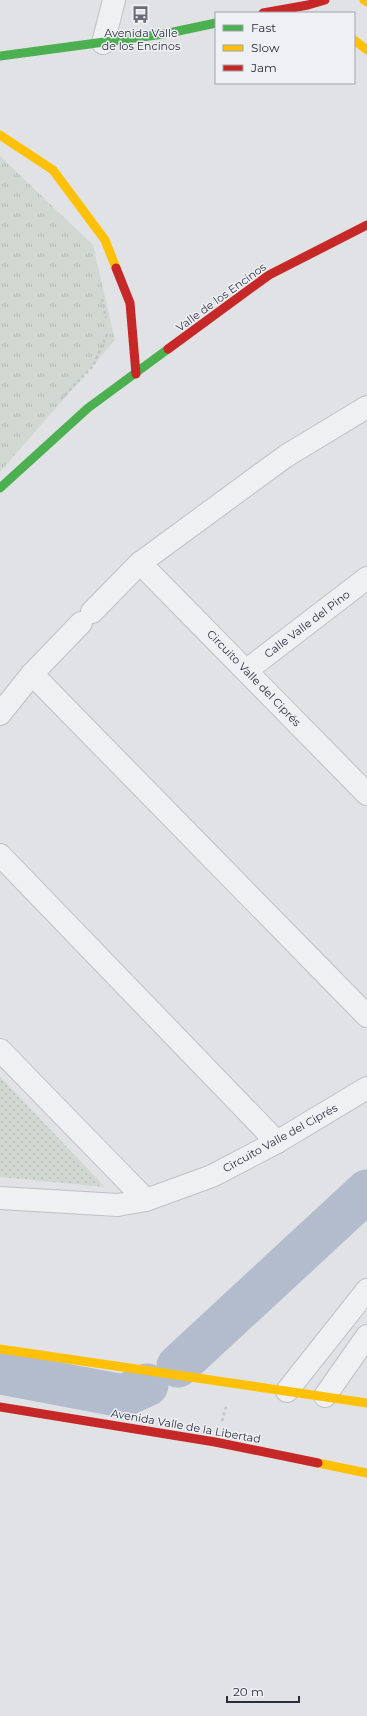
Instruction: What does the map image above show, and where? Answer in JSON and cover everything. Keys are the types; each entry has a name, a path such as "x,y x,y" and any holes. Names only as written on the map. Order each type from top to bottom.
{"street":[{"path":"103,43 114,0"},
{"path":"268,8 308,5 325,0"},
{"path":"308,5 317,12"},
{"path":"0,56 164,34 215,23"},
{"path":"355,41 367,50"},
{"path":"0,135 53,170 105,240 130,303 136,374"},
{"name":"Valle de los Encinos","path":"0,488 88,408 269,276 367,225"},
{"path":"0,714 32,674 140,563 286,456 367,407"},
{"name":"Circuito Valle del Ciprés","path":"140,563 365,787"},
{"name":"Calle Valle del Pino","path":"246,670 367,578"},
{"path":"32,674 367,1016"},
{"path":"0,855 277,1142"},
{"path":"0,1050 146,1200"},
{"name":"Circuito Valle del Ciprés","path":"0,1198 118,1205 146,1200 212,1176 277,1142 367,1088"},
{"path":"287,1391 367,1290"},
{"path":"325,1396 367,1336"},
{"path":"0,1349 367,1403"},
{"name":"Avenida Valle de la Libertad","path":"0,1407 215,1442 367,1473"}],"path":[{"path":"100,292 107,322"},
{"path":"60,399 93,366 109,330"},
{"path":"215,1442 234,1384"}],"green space":[{"path":"0,156 93,245 115,340 0,472"},
{"path":"0,1077 105,1187 0,1177"}],"waterway":[{"path":"178,1366 367,1191"},
{"path":"0,1373 123,1396 147,1385"}],"traffic: fast":[{"path":"0,56 164,34 215,23"},
{"path":"0,488 88,408 168,349"}],"traffic: slow":[{"path":"355,41 367,50"},
{"path":"0,135 53,170 105,240 116,268"},
{"path":"0,1349 367,1403"},
{"path":"318,1463 367,1473"}],"traffic: jam":[{"path":"269,12 308,5 325,0"},
{"path":"168,349 269,275 367,225"},
{"path":"116,268 130,303 136,374"},
{"path":"0,1407 215,1442 318,1463"}],"place":[{"name":"Avenida Valle de los Encinos","path":"141,15"}]}
